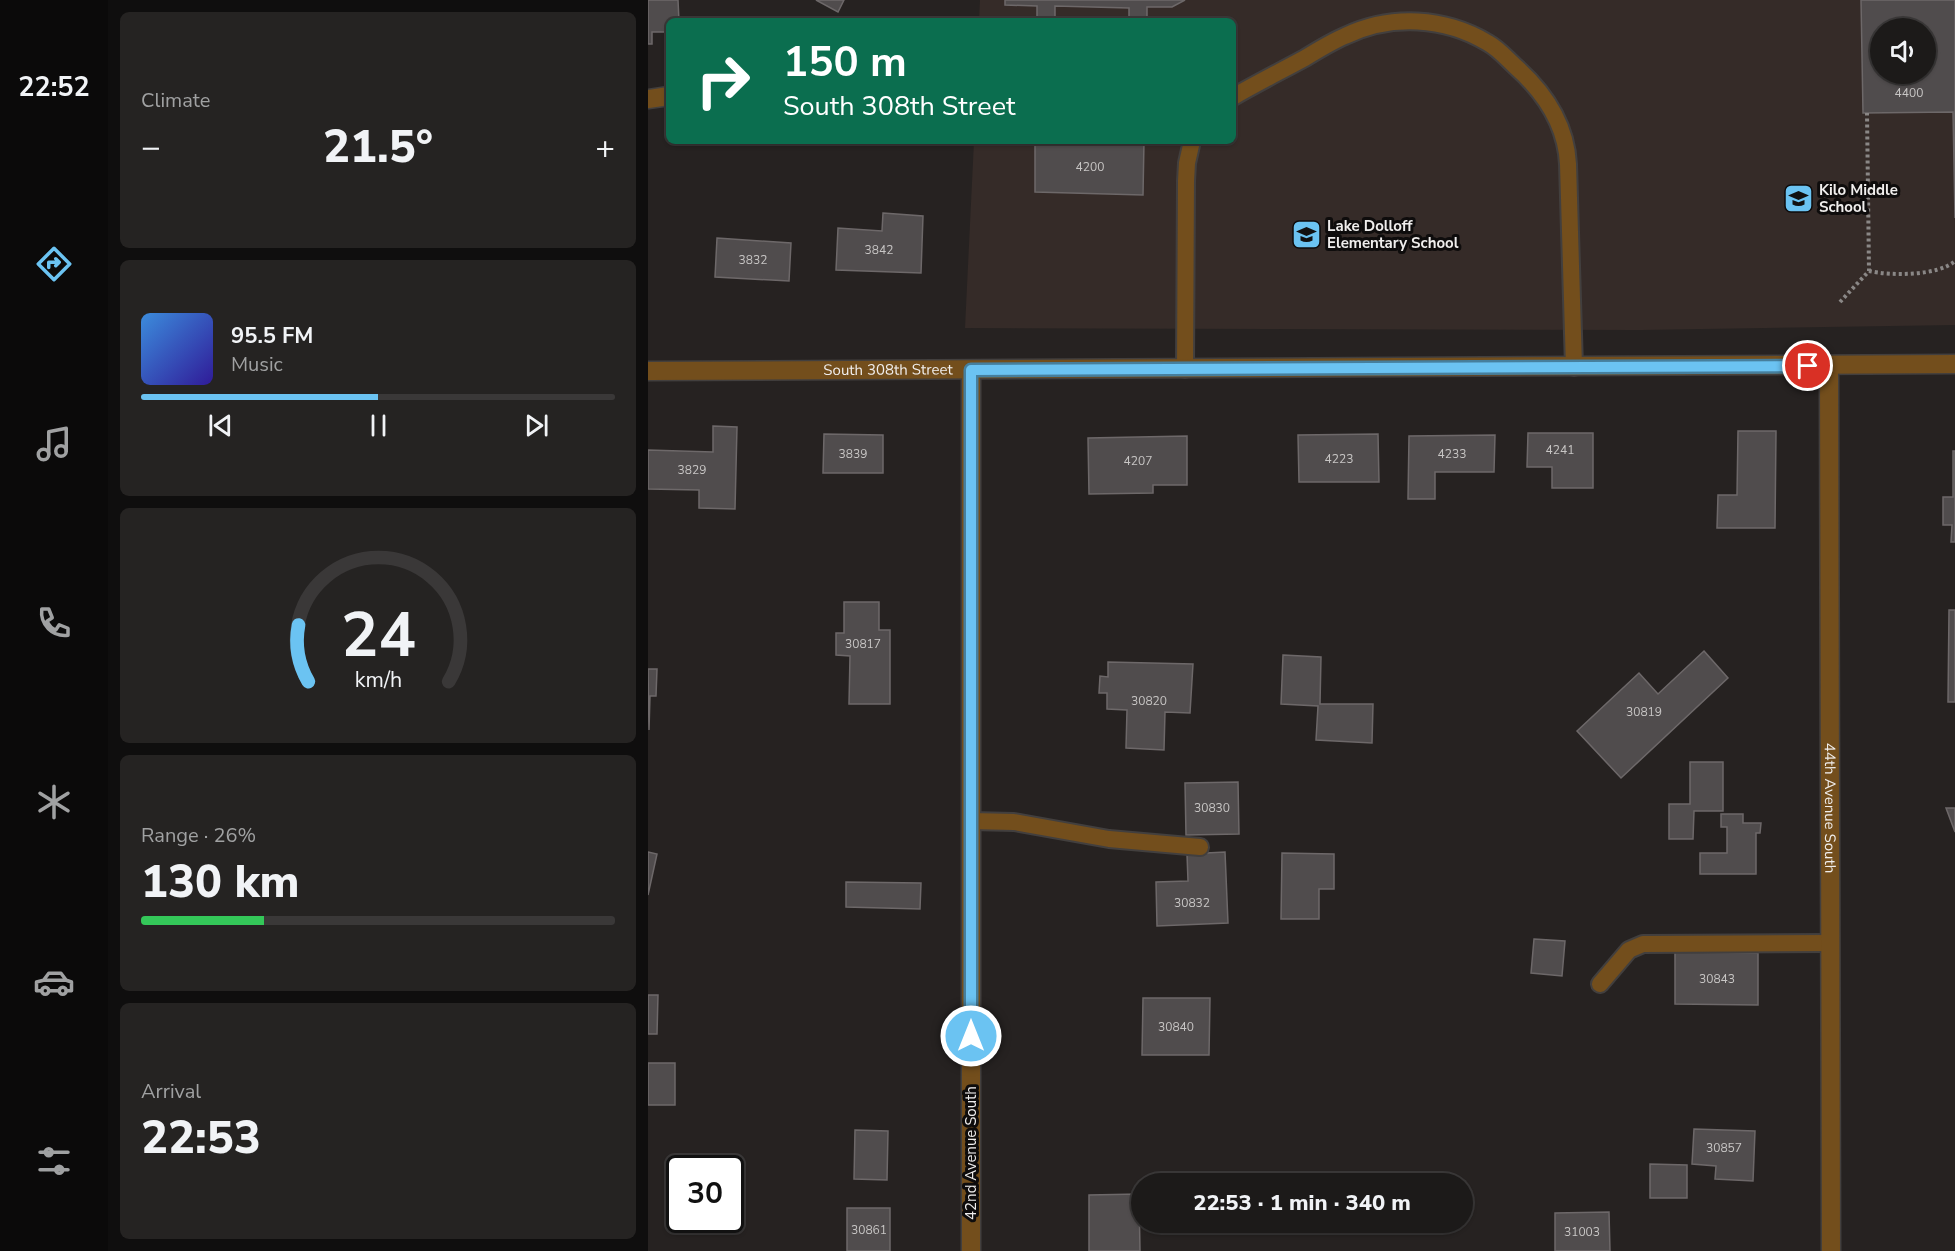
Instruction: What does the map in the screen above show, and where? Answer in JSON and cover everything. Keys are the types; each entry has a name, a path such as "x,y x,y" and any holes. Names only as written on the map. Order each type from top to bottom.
{"street":[{"path":"648,99 666,96"},
{"name":"South 308th Street","path":"648,371 1955,364"},
{"name":"44th Avenue South","path":"1829,366 1831,1251"},
{"name":"42nd Avenue South","path":"971,370 971,1251"}],"lane":[{"path":"1236,95 1346,35 1386,23 1422,21 1438,23 1472,34 1491,44 1541,93 1559,121 1564,136 1568,164 1574,367"},
{"path":"1185,369 1186,181 1191,144"},
{"path":"971,821 1014,822 1108,839 1200,847"},
{"path":"1600,984 1629,950 1643,944 1830,943"}],"path":[{"path":"1840,302 1869,271 1867,113"},
{"path":"1869,271 1881,274 1939,270 1955,261"}],"shaded area":[{"name":"Lake Dolloff Elementary School","path":"980,0 1955,0 1955,325 1641,330 965,328 974,144 1236,144 1236,18 979,18"}],"building":[{"path":"648,0 678,0 679,18 666,18 666,32 652,32 652,44 648,44"},
{"path":"816,0 844,0 838,12"},
{"path":"1005,0 1185,0 1172,7 1147,7 1147,18 1129,18 1129,8 1055,6 1055,18 1037,18 1037,6 1005,5"},
{"path":"1861,0 1955,0 1955,218 1953,112 1863,113"},
{"path":"1035,144 1144,144 1143,195 1035,192"},
{"path":"883,213 923,216 921,273 836,270 838,228 882,231"},
{"path":"717,238 791,243 789,281 715,277"},
{"path":"713,426 737,427 735,509 699,508 699,490 648,489 648,450 713,452"},
{"path":"1738,431 1776,431 1775,528 1717,528 1718,495 1737,495"},
{"path":"1528,433 1593,433 1593,488 1552,488 1552,467 1527,467"},
{"path":"824,434 883,435 883,473 823,473"},
{"path":"1378,434 1379,482 1299,482 1298,435"},
{"path":"1495,435 1494,472 1435,472 1435,499 1408,499 1409,436"},
{"path":"1187,436 1187,485 1153,485 1153,493 1089,494 1088,438"},
{"path":"1953,451 1955,451 1955,542 1951,542 1952,525 1943,525 1943,497 1953,497"},
{"path":"844,602 879,602 879,630 890,630 890,704 849,704 850,656 836,655 836,633 844,633"},
{"path":"1949,610 1955,610 1955,702 1948,702"},
{"path":"1704,651 1728,678 1621,778 1577,731 1639,673 1658,694"},
{"path":"1283,655 1321,657 1320,704 1373,704 1372,743 1316,740 1318,706 1281,704"},
{"path":"1108,662 1193,664 1190,713 1165,712 1164,750 1126,748 1127,710 1107,709 1107,693 1099,693 1100,676 1108,677"},
{"path":"648,669 657,669 656,696 650,696 649,730"},
{"path":"1690,762 1723,762 1723,811 1694,811 1693,839 1669,839 1669,804 1690,804"},
{"path":"1238,782 1239,834 1186,835 1185,783"},
{"path":"1946,808 1955,808 1955,832"},
{"path":"1721,814 1743,814 1743,823 1761,823 1760,833 1756,833 1756,874 1700,874 1700,853 1727,853 1727,827 1721,827"},
{"path":"648,852 657,854 648,895"},
{"path":"1225,852 1228,923 1157,926 1156,882 1188,881 1187,854"},
{"path":"1282,853 1334,854 1334,889 1319,889 1319,919 1281,919"},
{"path":"846,882 921,883 920,909 846,907"},
{"path":"1534,939 1565,941 1562,976 1531,973"},
{"path":"1675,952 1758,953 1758,1005 1675,1004"},
{"path":"648,995 658,995 657,1034 648,1034"},
{"path":"1143,998 1210,998 1209,1055 1142,1055"},
{"path":"648,1063 675,1063 675,1105 648,1105"},
{"path":"1694,1129 1755,1131 1753,1181 1715,1179 1716,1166 1692,1164"},
{"path":"855,1130 888,1131 887,1180 854,1179"},
{"path":"1650,1164 1687,1165 1687,1198 1650,1198"},
{"path":"1131,1194 1131,1233 1140,1233 1140,1251 1089,1251 1089,1195"},
{"path":"847,1208 890,1208 890,1251 847,1251"},
{"path":"1609,1212 1610,1251 1555,1251 1555,1213"}],"place":[{"name":"Kilo Middle School","path":"1798,199"},
{"name":"Lake Dolloff Elementary School","path":"1306,235"}],"route":[{"path":"971,1036 971,370 1808,366"}]}
